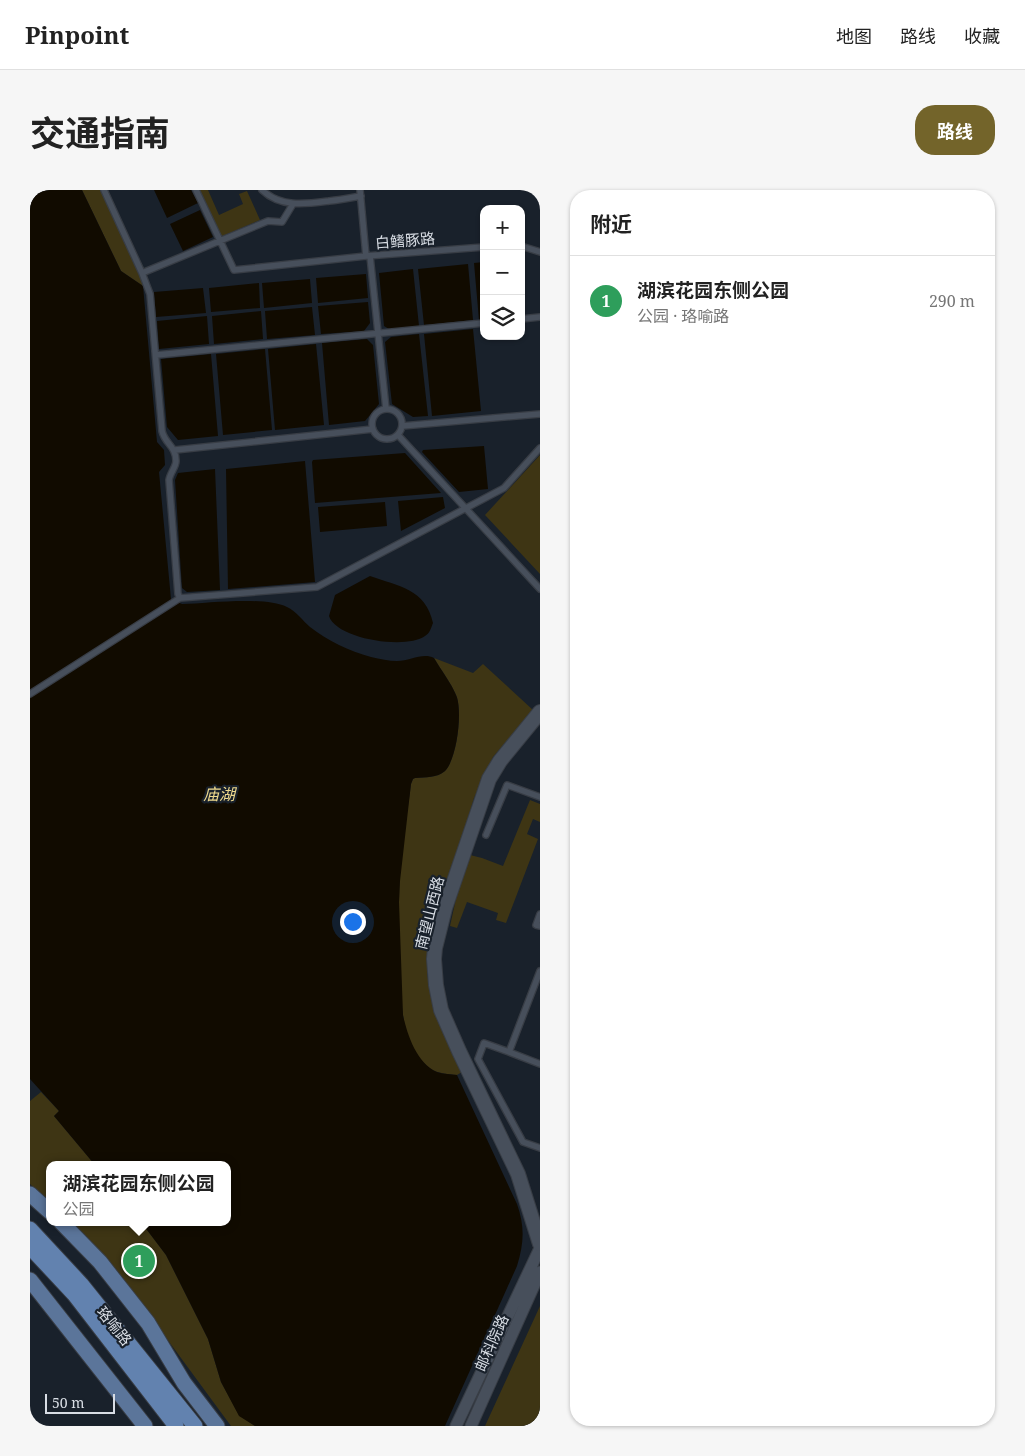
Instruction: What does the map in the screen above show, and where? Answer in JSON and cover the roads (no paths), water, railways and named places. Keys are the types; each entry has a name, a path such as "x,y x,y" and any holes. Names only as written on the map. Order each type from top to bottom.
{"highway":[{"name":"珞喻路","path":"30,1229 81,1284 195,1426"},
{"name":"珞喻路","path":"30,1247 74,1294 176,1426"}],"main road":[{"path":"30,1194 46,1208"},
{"path":"65,1226 100,1262 148,1323 184,1383 217,1426"},
{"path":"30,1280 145,1426"}],"street":[{"name":"南望山西路","path":"540,712 500,761 490,779 445,908 434,959 436,985 442,1010 459,1051 518,1174 540,1244"},
{"path":"456,1426 537,1271 540,1248"},
{"name":"邮科院路","path":"471,1426 537,1271"}],"lane":[{"path":"104,190 150,294 163,435 168,444 175,450 176,464 169,480 178,594 180,598"},
{"path":"196,190 234,270 368,256 386,409"},
{"path":"262,190 270,196 293,204 305,204 360,193"},
{"name":"白鳍豚路","path":"360,193 368,256 480,247"},
{"path":"142,273 268,221 282,222 293,204"},
{"path":"525,247 540,252"},
{"path":"525,319 540,317"},
{"path":"156,355 480,323"},
{"path":"386,409 398,414 402,426 398,435 393,438 384,439 375,434 372,429 372,420 377,412 386,409"},
{"path":"402,426 540,414"},
{"path":"175,450 372,429"},
{"path":"398,435 540,589"},
{"path":"30,694 180,598 317,587 504,488 540,448"},
{"path":"486,835 507,785 540,797"},
{"path":"540,914 536,925 540,926"},
{"path":"509,1052 540,971"},
{"path":"540,1064 484,1043 478,1059 523,1142 540,1148"}],"water":[{"name":"庙湖","path":"30,190 82,190 121,271 143,286 157,442 164,450 165,465 159,472 171,599 182,604 251,601 287,607 324,637 363,655 394,661 421,656 434,658 456,695 459,712 458,734 449,765 445,771 438,775 415,778 411,784 399,902 403,1015 414,1048 424,1062 437,1072 457,1075 517,1204 523,1235 517,1266 445,1426 255,1426 239,1416 221,1382 208,1339 166,1255 144,1226 231,1226 231,1161 92,1161 54,1116 59,1111 30,1079"},
{"path":"154,190 191,190 198,203 167,218"},
{"path":"200,210 213,237 183,251 170,224"},
{"path":"480,262 479,320 474,263"},
{"path":"468,264 473,320 424,325 418,269"},
{"path":"413,269 419,326 389,329 384,326 379,273"},
{"path":"366,274 368,298 318,303 316,278"},
{"path":"310,279 312,303 264,308 262,283"},
{"path":"259,283 260,308 211,312 209,288"},
{"path":"203,288 206,313 156,317 154,292"},
{"path":"368,302 370,323 364,331 321,334 318,306"},
{"path":"312,307 315,335 267,339 265,311"},
{"path":"261,311 263,339 214,344 212,316"},
{"path":"207,316 209,344 159,349 157,321"},
{"path":"473,329 481,411 432,416 424,334"},
{"path":"419,334 428,416 413,417 392,404 385,342 391,337"},
{"path":"367,339 373,345 379,404 365,421 329,425 322,343"},
{"path":"316,344 324,425 275,430 268,349"},
{"path":"265,349 272,430 223,435 216,354"},
{"path":"211,354 218,436 178,440 167,427 161,359"},
{"path":"484,446 488,489 459,492 422,452 423,450"},
{"path":"405,453 441,493 315,503 313,460"},
{"path":"305,461 315,582 228,589 226,469"},
{"path":"215,469 220,590 187,592 182,588 175,480 178,473"},
{"path":"443,497 445,508 401,531 398,501"},
{"path":"385,502 387,526 320,532 318,507"},
{"path":"370,576 400,586 417,596 424,603 433,623 427,635 416,640 388,642 357,636 344,631 334,624 329,616 335,595"}],"place":[{"name":"湖滨花园东侧公园","path":"139,1261"}]}
